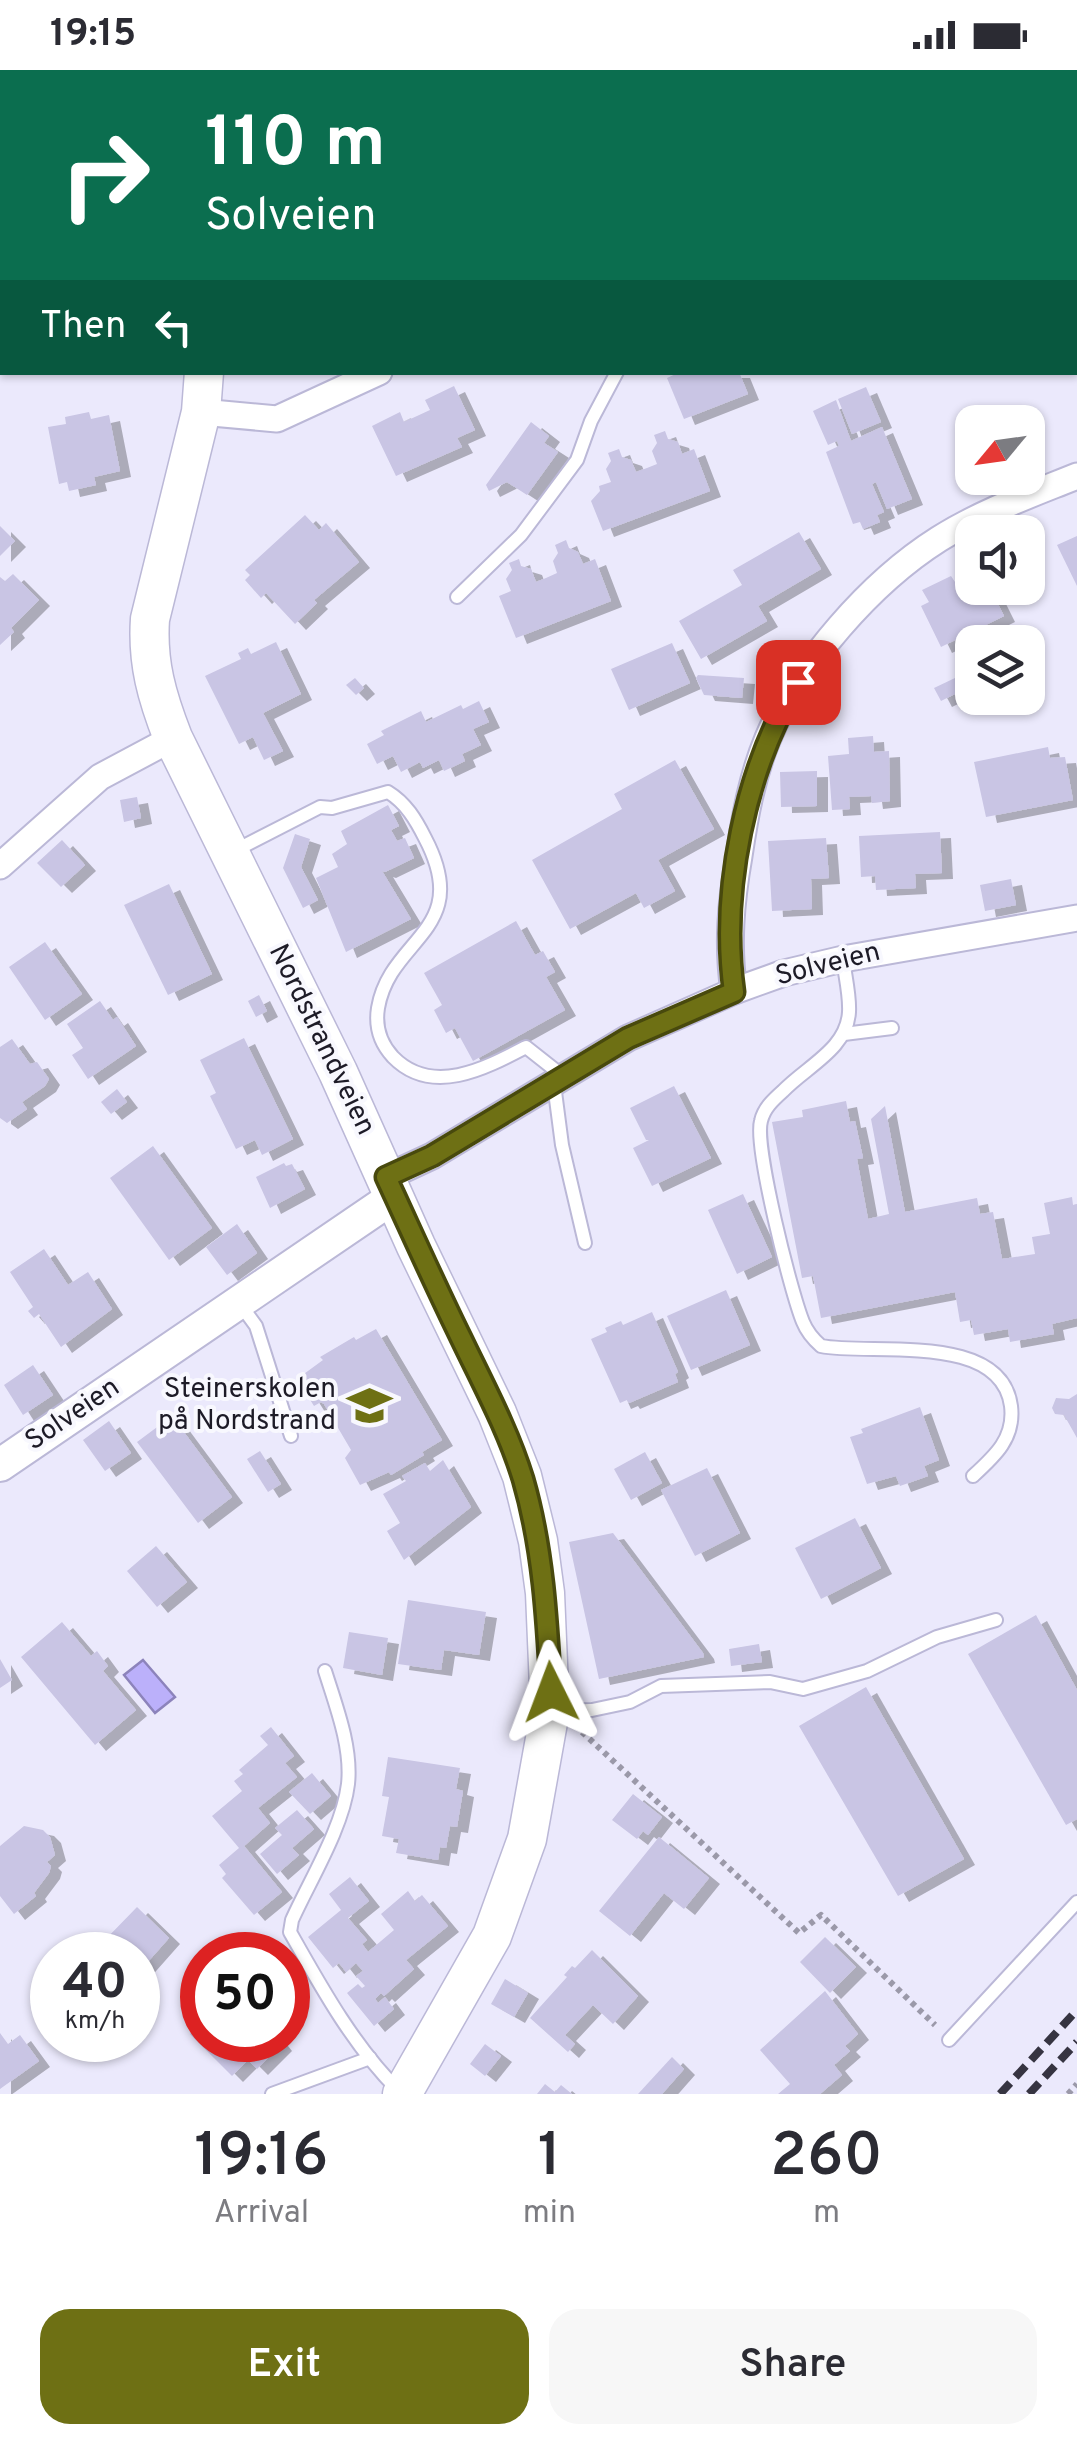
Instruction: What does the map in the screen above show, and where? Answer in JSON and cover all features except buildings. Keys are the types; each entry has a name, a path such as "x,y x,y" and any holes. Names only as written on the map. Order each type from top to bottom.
{"main road":[{"name":"Nordstrandveien","path":"204,375 202,412 150,619 150,669 156,694 173,738 497,1413 522,1476 538,1541 545,1593 550,1711 527,1840 492,1936 402,2094"}],"street":[{"path":"202,412 277,420 372,375"},
{"path":"734,992 728,939 746,812 767,740 798,682 848,619 915,556 977,518 1077,476"},
{"path":"0,866 100,776 173,738"},
{"name":"Solveien","path":"0,1465 240,1304 432,1156 628,1038 784,973 843,959 1077,919"}],"lane":[{"path":"457,598 521,535 578,460 591,421 615,375"},
{"path":"230,853 320,807 332,808 388,792 410,811 432,851 442,886 432,920 386,985 378,1006 383,1044 400,1064 413,1071 450,1077 491,1067 526,1047 559,1081 555,1112 585,1243"},
{"path":"843,959 849,1012 844,1034 828,1054 804,1070 768,1106 760,1124 762,1154 786,1266 802,1321 821,1346 942,1350 995,1374 1010,1399 1010,1432 1004,1444 973,1476"},
{"path":"844,1034 892,1028"},
{"path":"240,1304 256,1326 291,1436"},
{"path":"550,1711 592,1710 630,1702 661,1686 770,1682 804,1689 867,1671 937,1637 996,1620"},
{"path":"325,1672 343,1730 348,1784 333,1832 290,1932 370,2058 402,2094"},
{"path":"947,2037 1077,1902"},
{"path":"272,2094 370,2058"}],"path":[{"path":"588,1738 799,1933 822,1915 947,2037"},
{"path":"1068,2094 1077,2084"}],"shaded area":[{"path":"143,1660 175,1697 155,1713 124,1675"}],"railway":[{"path":"1000,2094 1077,2010"},
{"path":"1029,2094 1077,2042"}],"place":[{"name":"Steinerskolen på Nordstrand","path":"369,1406"}],"route":[{"path":"551,1692 545,1593 538,1541 522,1476 497,1413 386,1177 432,1156 628,1038 734,992 728,939 746,812 767,740 798,682"}]}
